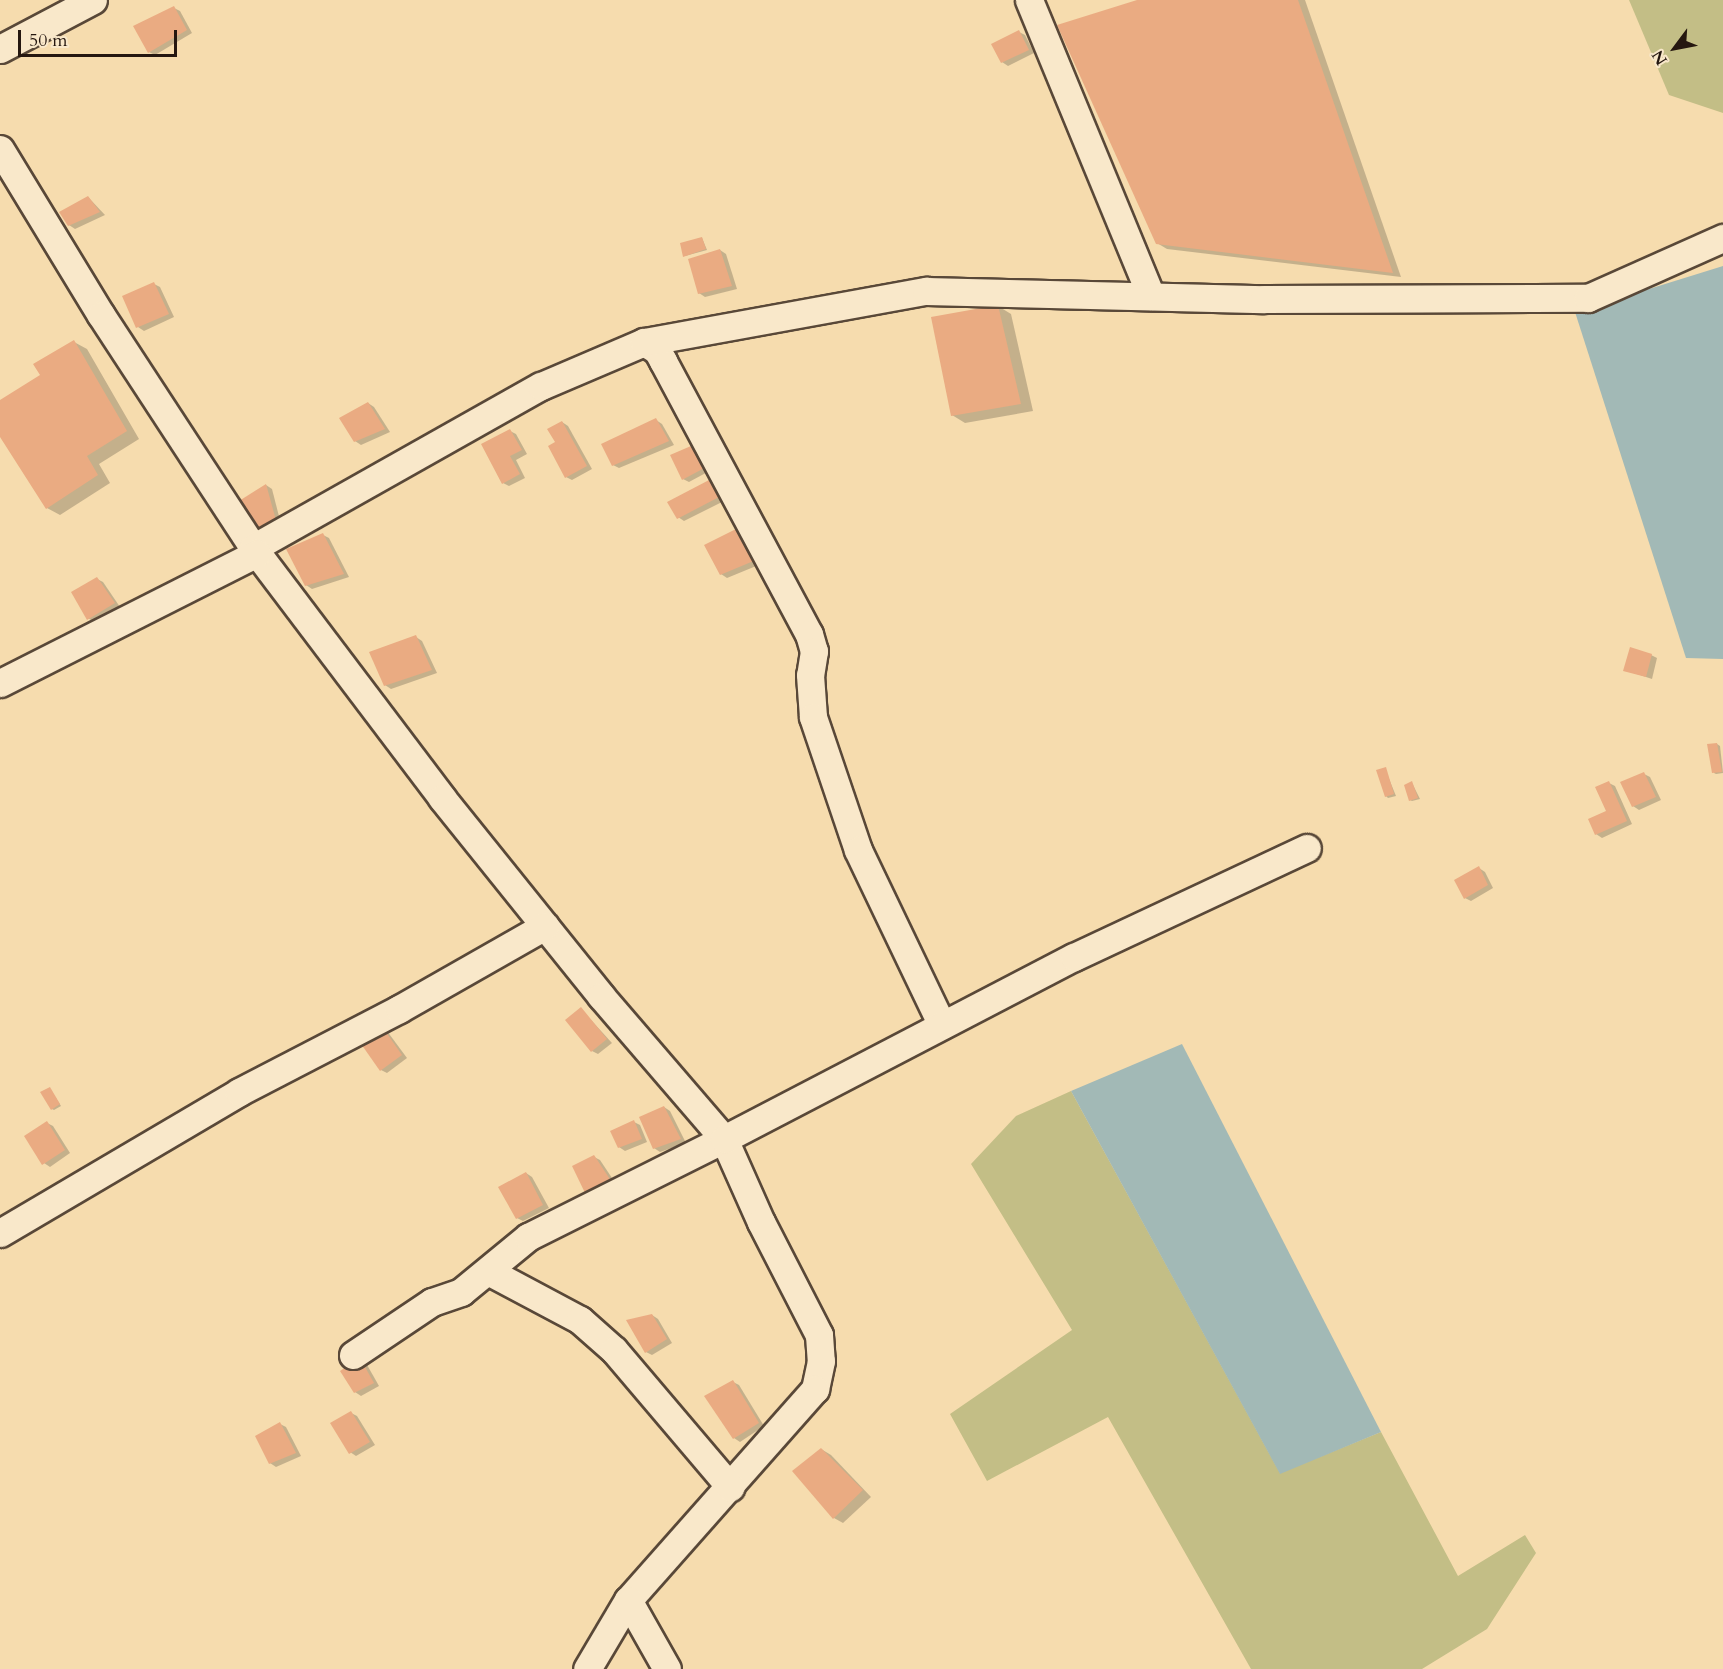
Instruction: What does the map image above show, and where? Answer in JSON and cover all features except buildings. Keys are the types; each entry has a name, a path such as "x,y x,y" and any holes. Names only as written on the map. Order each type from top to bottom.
{"street":[{"path":"0,49 93,0"},
{"path":"1029,0 1151,296"},
{"path":"0,149 100,315 255,551 442,798 601,996 724,1139 761,1222 819,1335 821,1361 815,1389 628,1600 586,1669"},
{"path":"0,683 255,551 541,386 644,342 926,291 1264,299 1588,298 1723,238"},
{"path":"644,342 657,350 809,634 814,651 810,675 813,717 858,850 942,1025"},
{"path":"353,1355 432,1302 461,1292 528,1237 724,1139 1074,957 1307,848"},
{"path":"0,1233 239,1092 399,1009 545,926"},
{"path":"488,1270 580,1320 614,1350 730,1486"},
{"path":"628,1600 667,1669"}],"shaded area":[{"path":"1629,0 1723,0 1723,113 1669,95"},
{"path":"1071,1091 1280,1473 1381,1432 1458,1576 1525,1535 1536,1553 1487,1629 1422,1669 1251,1669 1108,1417 987,1481 950,1414 1072,1330 971,1164 1016,1116"}],"water":[{"path":"1723,266 1723,659 1686,658 1575,312"},
{"path":"1182,1044 1381,1432 1280,1474 1071,1091"}]}
